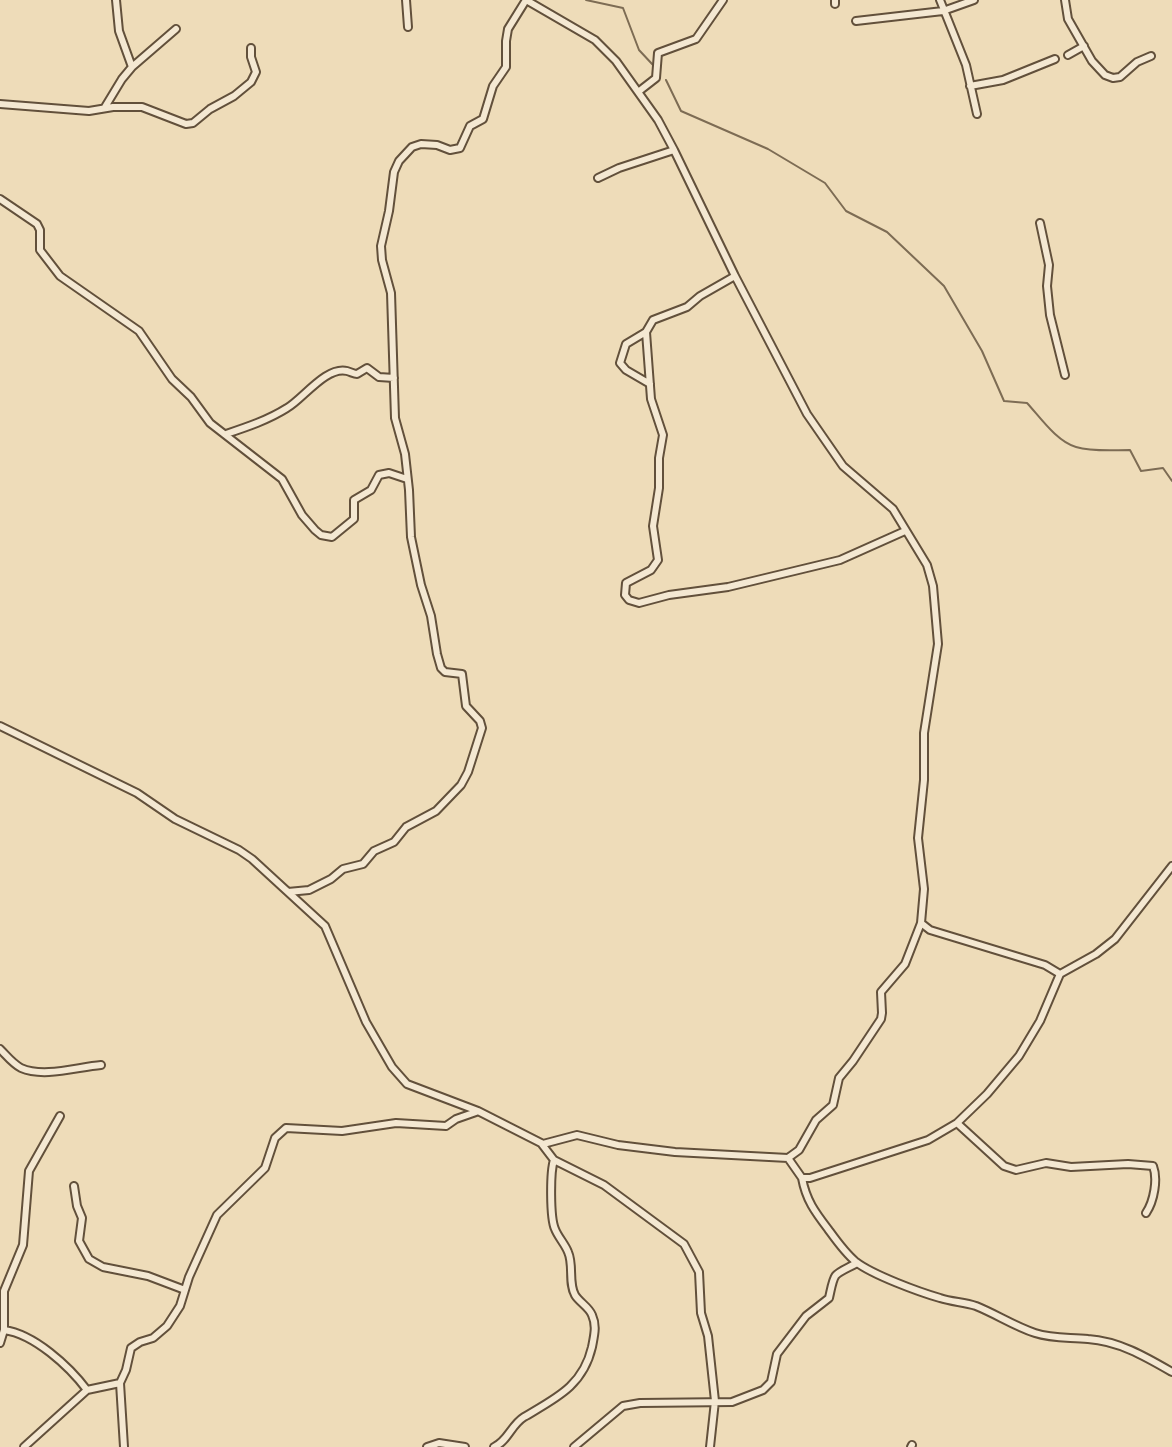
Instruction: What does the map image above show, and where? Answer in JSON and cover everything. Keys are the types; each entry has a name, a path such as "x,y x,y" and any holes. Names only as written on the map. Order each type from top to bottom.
{"street":[{"path":"116,0 118,25 132,67"},
{"path":"406,0 408,27"},
{"path":"288,892 309,890 331,879 342,869 362,864 374,851 394,842 406,827 436,811 461,785 482,728 480,721 466,706 462,674 445,672 439,663 431,616 421,585 411,537 404,450 395,418 391,293 381,246 394,172 412,147 421,144 437,145 450,150 460,148 470,126 483,119 492,86 506,67 509,25 526,0 595,40 616,61 658,120 796,396 825,442 849,473 893,509 922,556 930,573 938,628 938,656 924,733 924,780 918,838 924,889 921,923 905,964 881,992 882,1016 837,1081 835,1102 817,1120 799,1150 788,1158 675,1152 618,1145 577,1135 543,1144"},
{"path":"638,92 656,78 658,53 696,39 723,0"},
{"path":"940,0 966,65 977,114"},
{"path":"856,21 943,11 974,0"},
{"path":"1065,0 1068,19 1096,66 1105,75 1120,77 1138,61 1151,56"},
{"path":"105,107 132,67 176,29"},
{"path":"1068,55 1084,46"},
{"path":"0,104 89,111 105,107 142,107 179,123 193,123 251,82 256,72 251,48"},
{"path":"970,86 1003,80 1055,59"},
{"path":"598,178 619,167 674,149"},
{"path":"0,199 37,225 40,230 40,250 60,276 139,331 175,382 191,397 210,423 282,480 309,525 327,537 338,534 354,519 354,500 371,491 379,475 389,473 407,480"},
{"path":"1040,223 1049,265 1047,286 1050,314 1065,375"},
{"path":"650,384 626,370 620,363 626,344 646,332 653,320 687,307 700,296 735,276"},
{"path":"646,332 653,405 663,435 653,526 658,560 651,570 626,583 625,595 629,600 639,603 669,595 720,589 825,564 863,551 905,531"},
{"path":"226,434 285,410 295,404 315,383 332,374 346,370 355,375 367,368 379,377 394,378"},
{"path":"0,726 136,793 175,818 244,852 325,926 366,1022 400,1078 417,1090 478,1111 543,1144 554,1160 604,1185 684,1244 699,1272 701,1313 708,1336 715,1401 710,1447"},
{"path":"802,1178 820,1176 928,1140 957,1123 987,1094 1018,1056 1040,1021 1059,974 1096,954 1115,939 1172,866"},
{"path":"921,923 930,930 1045,965 1059,974"},
{"path":"0,1049 15,1064 30,1071 101,1065"},
{"path":"124,1447 120,1383 131,1348 153,1338 167,1326 180,1306 217,1215 265,1168 278,1132 286,1128 342,1131 396,1123 446,1126 463,1115 478,1111"},
{"path":"0,1343 4,1330 4,1291 23,1245 29,1171 60,1116"},
{"path":"957,1123 1004,1166 1016,1170 1046,1163 1071,1167 1128,1164 1153,1166 1155,1180 1150,1207 1146,1213"},
{"path":"788,1158 802,1178 806,1197 812,1208 840,1246 857,1263 902,1284 943,1300 977,1307 1035,1333 1062,1338 1086,1338 1117,1345 1143,1355 1172,1372"},
{"path":"494,1447 503,1442 517,1422 555,1399 576,1382 589,1361 595,1330 594,1320 588,1308 575,1296 568,1252 552,1220 554,1160"},
{"path":"74,1186 76,1206 82,1218 79,1241 89,1259 103,1267 148,1276 185,1290"},
{"path":"574,1447 622,1406 640,1403 736,1401 768,1386 777,1354 806,1316 829,1298 836,1273 857,1263"},
{"path":"4,1330 15,1331 33,1342 71,1370 87,1390"},
{"path":"24,1447 87,1390 120,1383"},
{"path":"427,1447 439,1443 465,1447"}],"waterway":[{"path":"586,0 623,8 639,50 653,65"},
{"path":"666,80 681,111 768,149 825,183 846,211 887,232 944,286 982,351 1004,401 1027,403 1049,428 1069,444 1089,450 1130,450 1141,471 1163,468 1172,481"}]}
